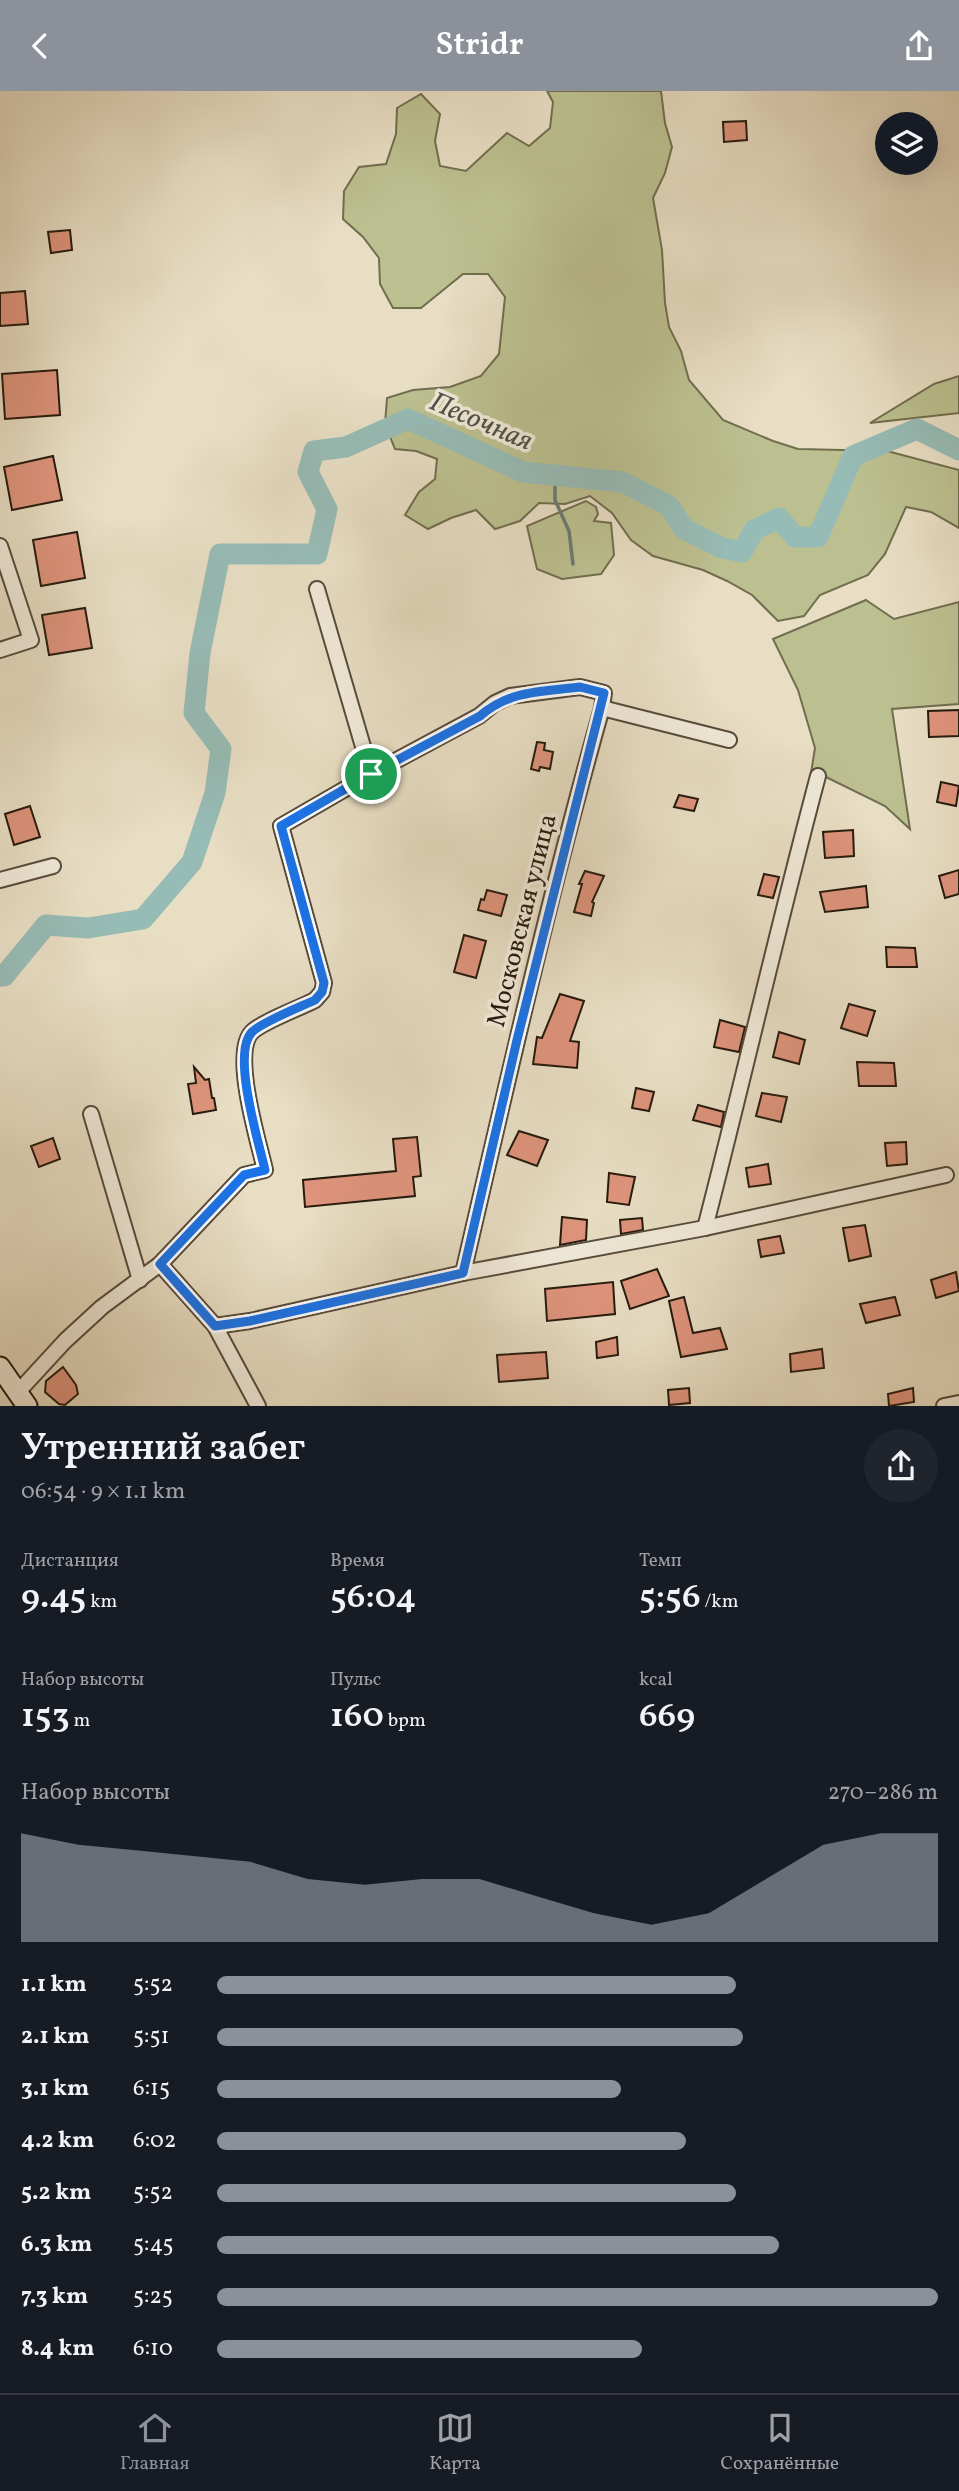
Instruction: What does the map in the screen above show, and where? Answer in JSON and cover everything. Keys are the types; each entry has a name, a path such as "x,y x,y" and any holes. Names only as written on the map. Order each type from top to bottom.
{"main road":[{"path":"0,1367 22,1399"}],"street":[{"path":"0,546 31,640 0,650"},
{"path":"317,589 371,774"},
{"path":"22,1399 65,1341 102,1307 160,1264 244,1175 265,1170 244,1084 246,1041 253,1031 315,1000 322,992 324,983 281,826 480,716 495,703 510,696 580,687 604,693 602,708 729,740"},
{"name":"Московская улица","path":"463,1273 520,1027 602,708"},
{"path":"705,1228 818,776"},
{"path":"0,880 53,866"},
{"path":"91,1114 140,1280"},
{"path":"215,1326 250,1321 463,1273 705,1228 946,1175"},
{"path":"160,1264 215,1326 258,1406"},
{"path":"944,1406 959,1403"}],"green space":[{"path":"547,91 661,91 665,123 672,147 665,173 653,198 662,250 669,327 681,351 689,380 723,420 798,449 887,451 959,470 959,528 931,512 906,507 885,554 868,575 820,595 804,616 778,621 752,595 727,581 703,570 653,556 631,540 612,513 590,496 565,504 539,503 520,521 495,529 476,510 428,529 405,515 419,492 435,479 437,459 416,451 395,449 385,424 387,398 413,390 450,387 481,376 499,354 505,297 488,274 463,274 421,308 393,308 380,284 379,258 363,237 343,219 344,191 359,167 386,164 396,134 397,108 421,94 440,114 435,141 440,166 466,171 507,133 529,146 550,128 553,102"},
{"path":"959,376 959,413 870,423 934,384"},
{"path":"586,501 596,507 598,514 594,521 611,523 614,555 601,574 562,579 537,569 527,526"},
{"path":"866,600 894,619 959,602 959,704 892,709 910,829 885,806 826,777 811,773 815,748 798,690 773,639"}],"building":[{"path":"746,121 747,140 724,142 723,122"},
{"path":"70,230 72,250 51,253 48,232"},
{"path":"25,291 28,324 0,326 0,293"},
{"path":"57,370 60,415 5,419 2,374"},
{"path":"53,456 62,500 12,510 4,467"},
{"path":"77,532 85,578 41,586 33,540"},
{"path":"85,608 92,648 49,655 42,615"},
{"path":"959,710 959,736 929,737 928,711"},
{"path":"537,742 545,743 544,750 553,752 550,769 531,769"},
{"path":"941,782 959,786 956,806 937,802"},
{"path":"679,795 698,799 694,811 674,807"},
{"path":"30,806 40,837 14,845 5,814"},
{"path":"853,830 854,856 825,858 823,832"},
{"path":"959,870 959,894 945,898 939,876"},
{"path":"585,871 604,876 592,902 591,916 574,912 582,884 579,884"},
{"path":"764,874 779,877 773,898 758,895"},
{"path":"866,886 868,907 825,912 820,892"},
{"path":"487,890 507,895 501,916 478,910"},
{"path":"464,935 486,941 476,978 454,972"},
{"path":"886,947 915,948 917,967 887,967"},
{"path":"560,994 584,1001 570,1041 579,1042 577,1068 533,1064 537,1037 542,1038"},
{"path":"849,1004 875,1011 867,1036 841,1028"},
{"path":"720,1020 745,1027 739,1052 714,1047"},
{"path":"779,1032 805,1040 799,1064 773,1057"},
{"path":"857,1062 894,1063 896,1086 859,1086"},
{"path":"194,1067 205,1080 209,1079 216,1110 193,1114 188,1084 196,1083"},
{"path":"636,1088 654,1092 649,1111 632,1108"},
{"path":"762,1093 787,1097 781,1122 756,1116"},
{"path":"698,1105 724,1112 721,1127 693,1120"},
{"path":"519,1131 548,1140 537,1166 507,1155"},
{"path":"417,1137 421,1176 413,1177 415,1196 305,1207 303,1180 396,1171 393,1139"},
{"path":"53,1138 60,1159 39,1167 31,1146"},
{"path":"906,1142 907,1164 887,1166 885,1143"},
{"path":"768,1164 771,1184 749,1187 746,1168"},
{"path":"609,1173 635,1177 629,1205 607,1202"},
{"path":"562,1217 587,1220 586,1240 560,1245"},
{"path":"642,1218 643,1230 621,1234 620,1220"},
{"path":"865,1225 871,1256 849,1261 843,1228"},
{"path":"780,1236 784,1253 761,1257 758,1240"},
{"path":"657,1269 669,1296 630,1309 621,1281"},
{"path":"956,1272 959,1291 936,1298 931,1280"},
{"path":"613,1282 615,1314 547,1321 545,1289"},
{"path":"684,1297 693,1333 720,1328 727,1349 681,1357 669,1301"},
{"path":"895,1297 900,1315 866,1323 860,1304"},
{"path":"617,1337 618,1355 597,1358 596,1342"},
{"path":"822,1349 824,1368 791,1372 790,1354"},
{"path":"546,1352 548,1378 499,1382 497,1355"},
{"path":"63,1367 76,1385 78,1394 65,1405 59,1404 45,1392 46,1381"},
{"path":"689,1388 690,1403 669,1405 668,1390"},
{"path":"913,1388 914,1402 889,1406 888,1394"}],"waterway":[{"name":"Песочная","path":"0,976 4,976 46,925 88,928 143,919 192,862 215,793 221,749 194,713 200,653 220,554 317,554 327,509 308,472 314,451 346,447 408,419 523,472 623,482 669,506 684,529 722,548 742,552 754,530 779,518 795,537 818,537 853,456 917,429 959,450"},
{"path":"555,475 555,500 569,531 573,564"}],"route":[{"path":"580,687 604,693 517,1040 463,1273 363,1297 215,1326 160,1264 244,1175 265,1170 244,1084 246,1041 253,1031 315,1000 322,992 324,983 281,826 371,774 480,716 495,703 510,696 580,687"}]}
